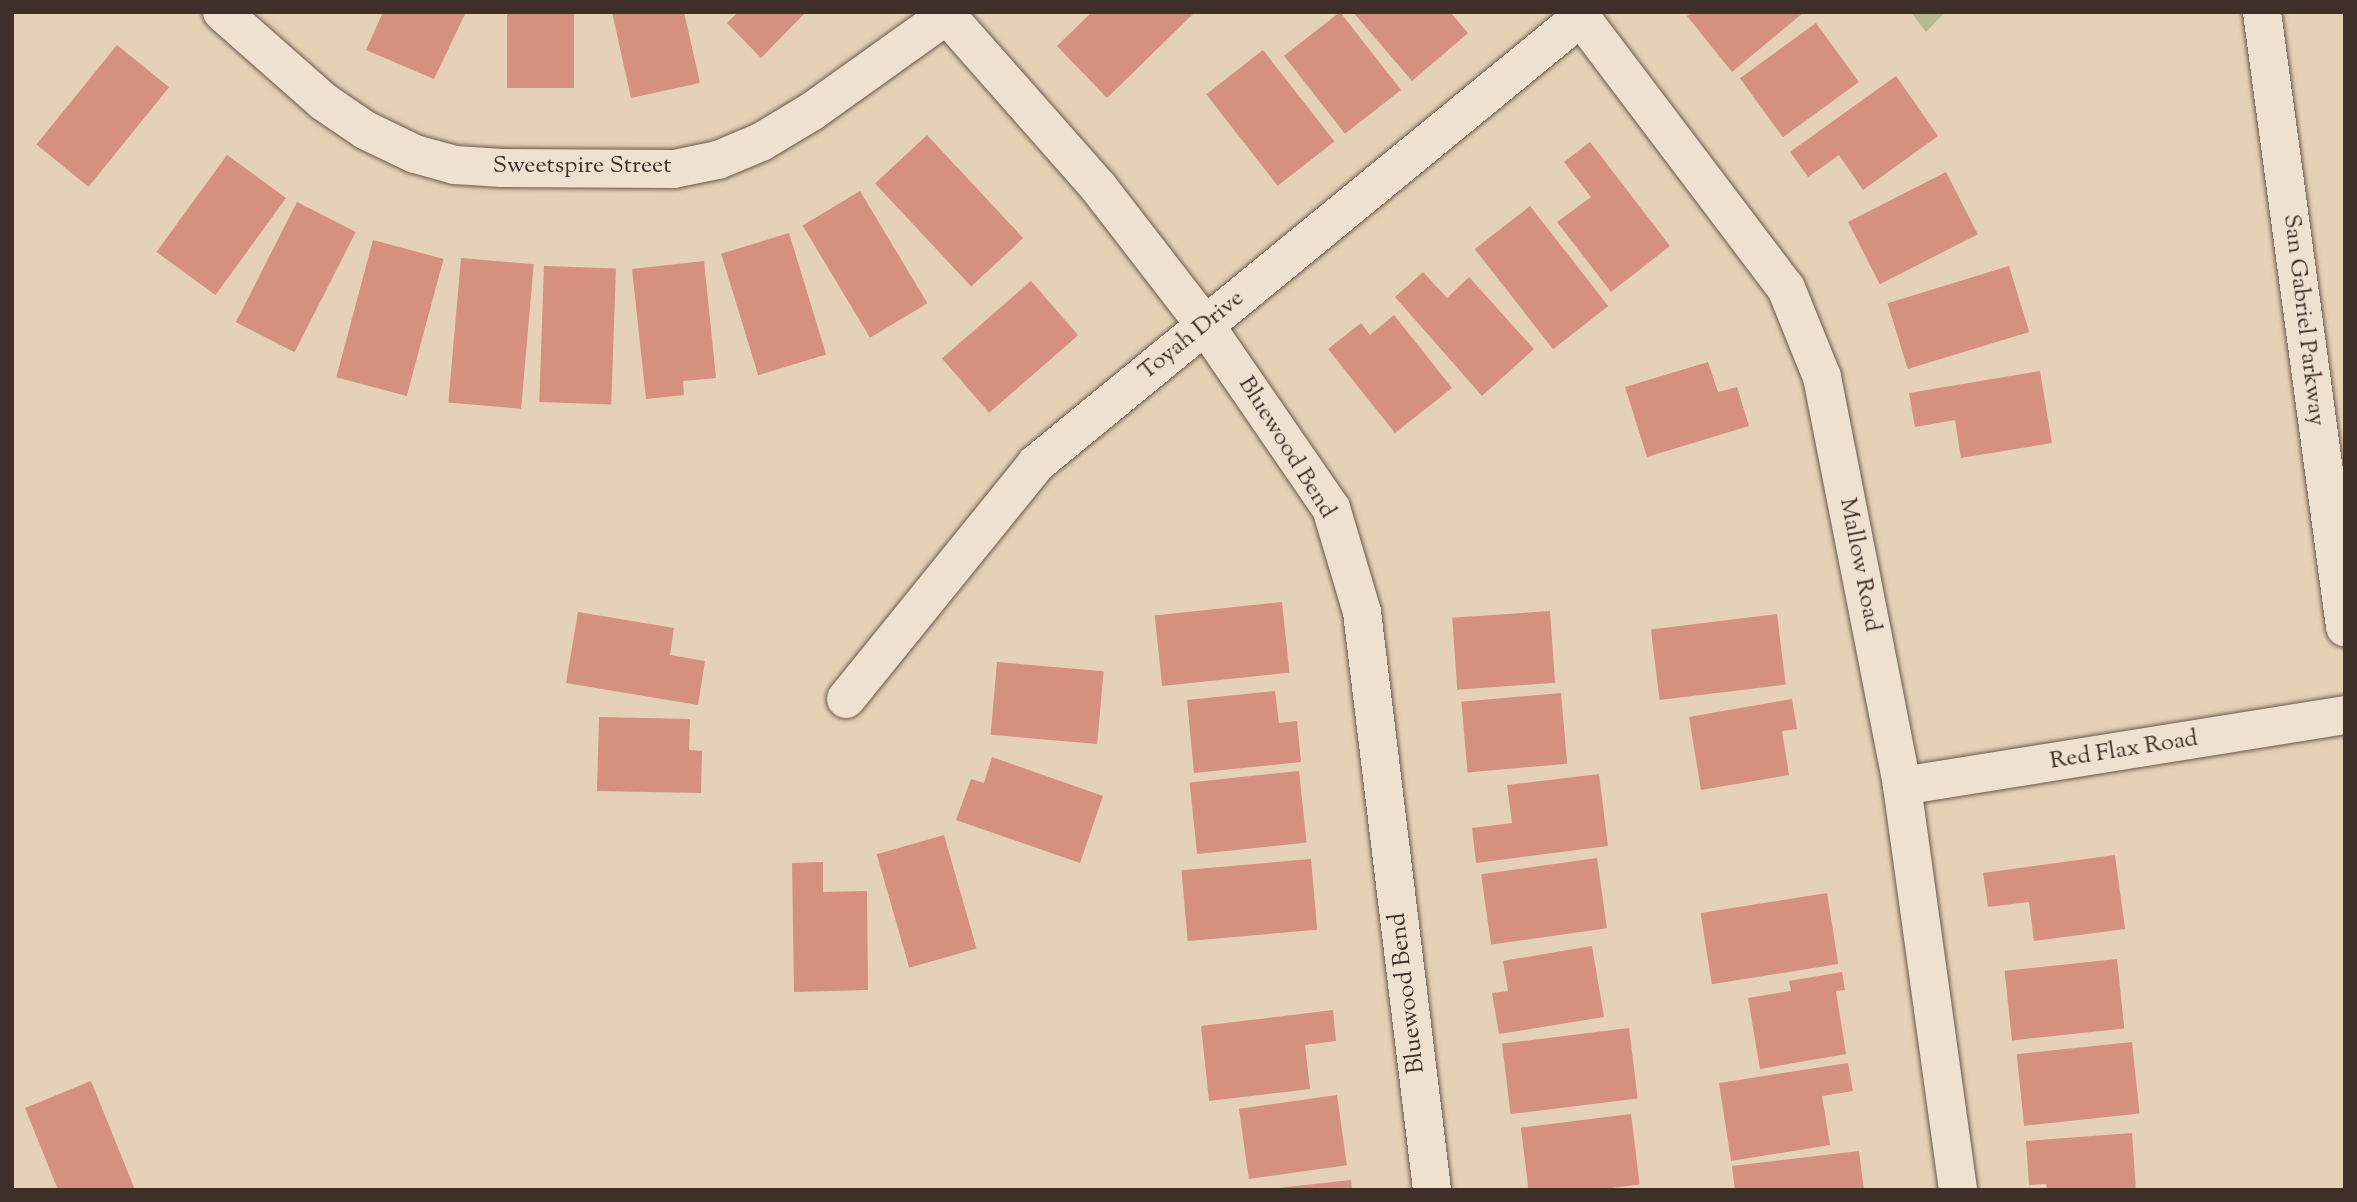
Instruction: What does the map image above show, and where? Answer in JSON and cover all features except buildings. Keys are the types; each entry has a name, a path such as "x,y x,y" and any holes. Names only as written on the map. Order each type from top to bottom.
{"street":[{"name":"Sweetspire Street","path":"222,12 324,102 365,130 415,154 455,165 502,168 674,170 718,160 761,142 811,112 945,14"},
{"name":"San Gabriel Parkway","path":"2262,12 2345,627"},
{"name":"Bluewood Bend","path":"945,14 1099,188 1205,325 1331,508 1362,612 1432,1190"},
{"name":"Toyah Drive","path":"846,699 1036,464 1579,15"},
{"name":"Mallow Road","path":"1579,15 1786,288 1822,377 1902,786 1958,1190"},
{"name":"Red Flax Road","path":"1902,786 2345,715"}],"green space":[{"path":"1911,12 1945,12 1926,32"}]}
